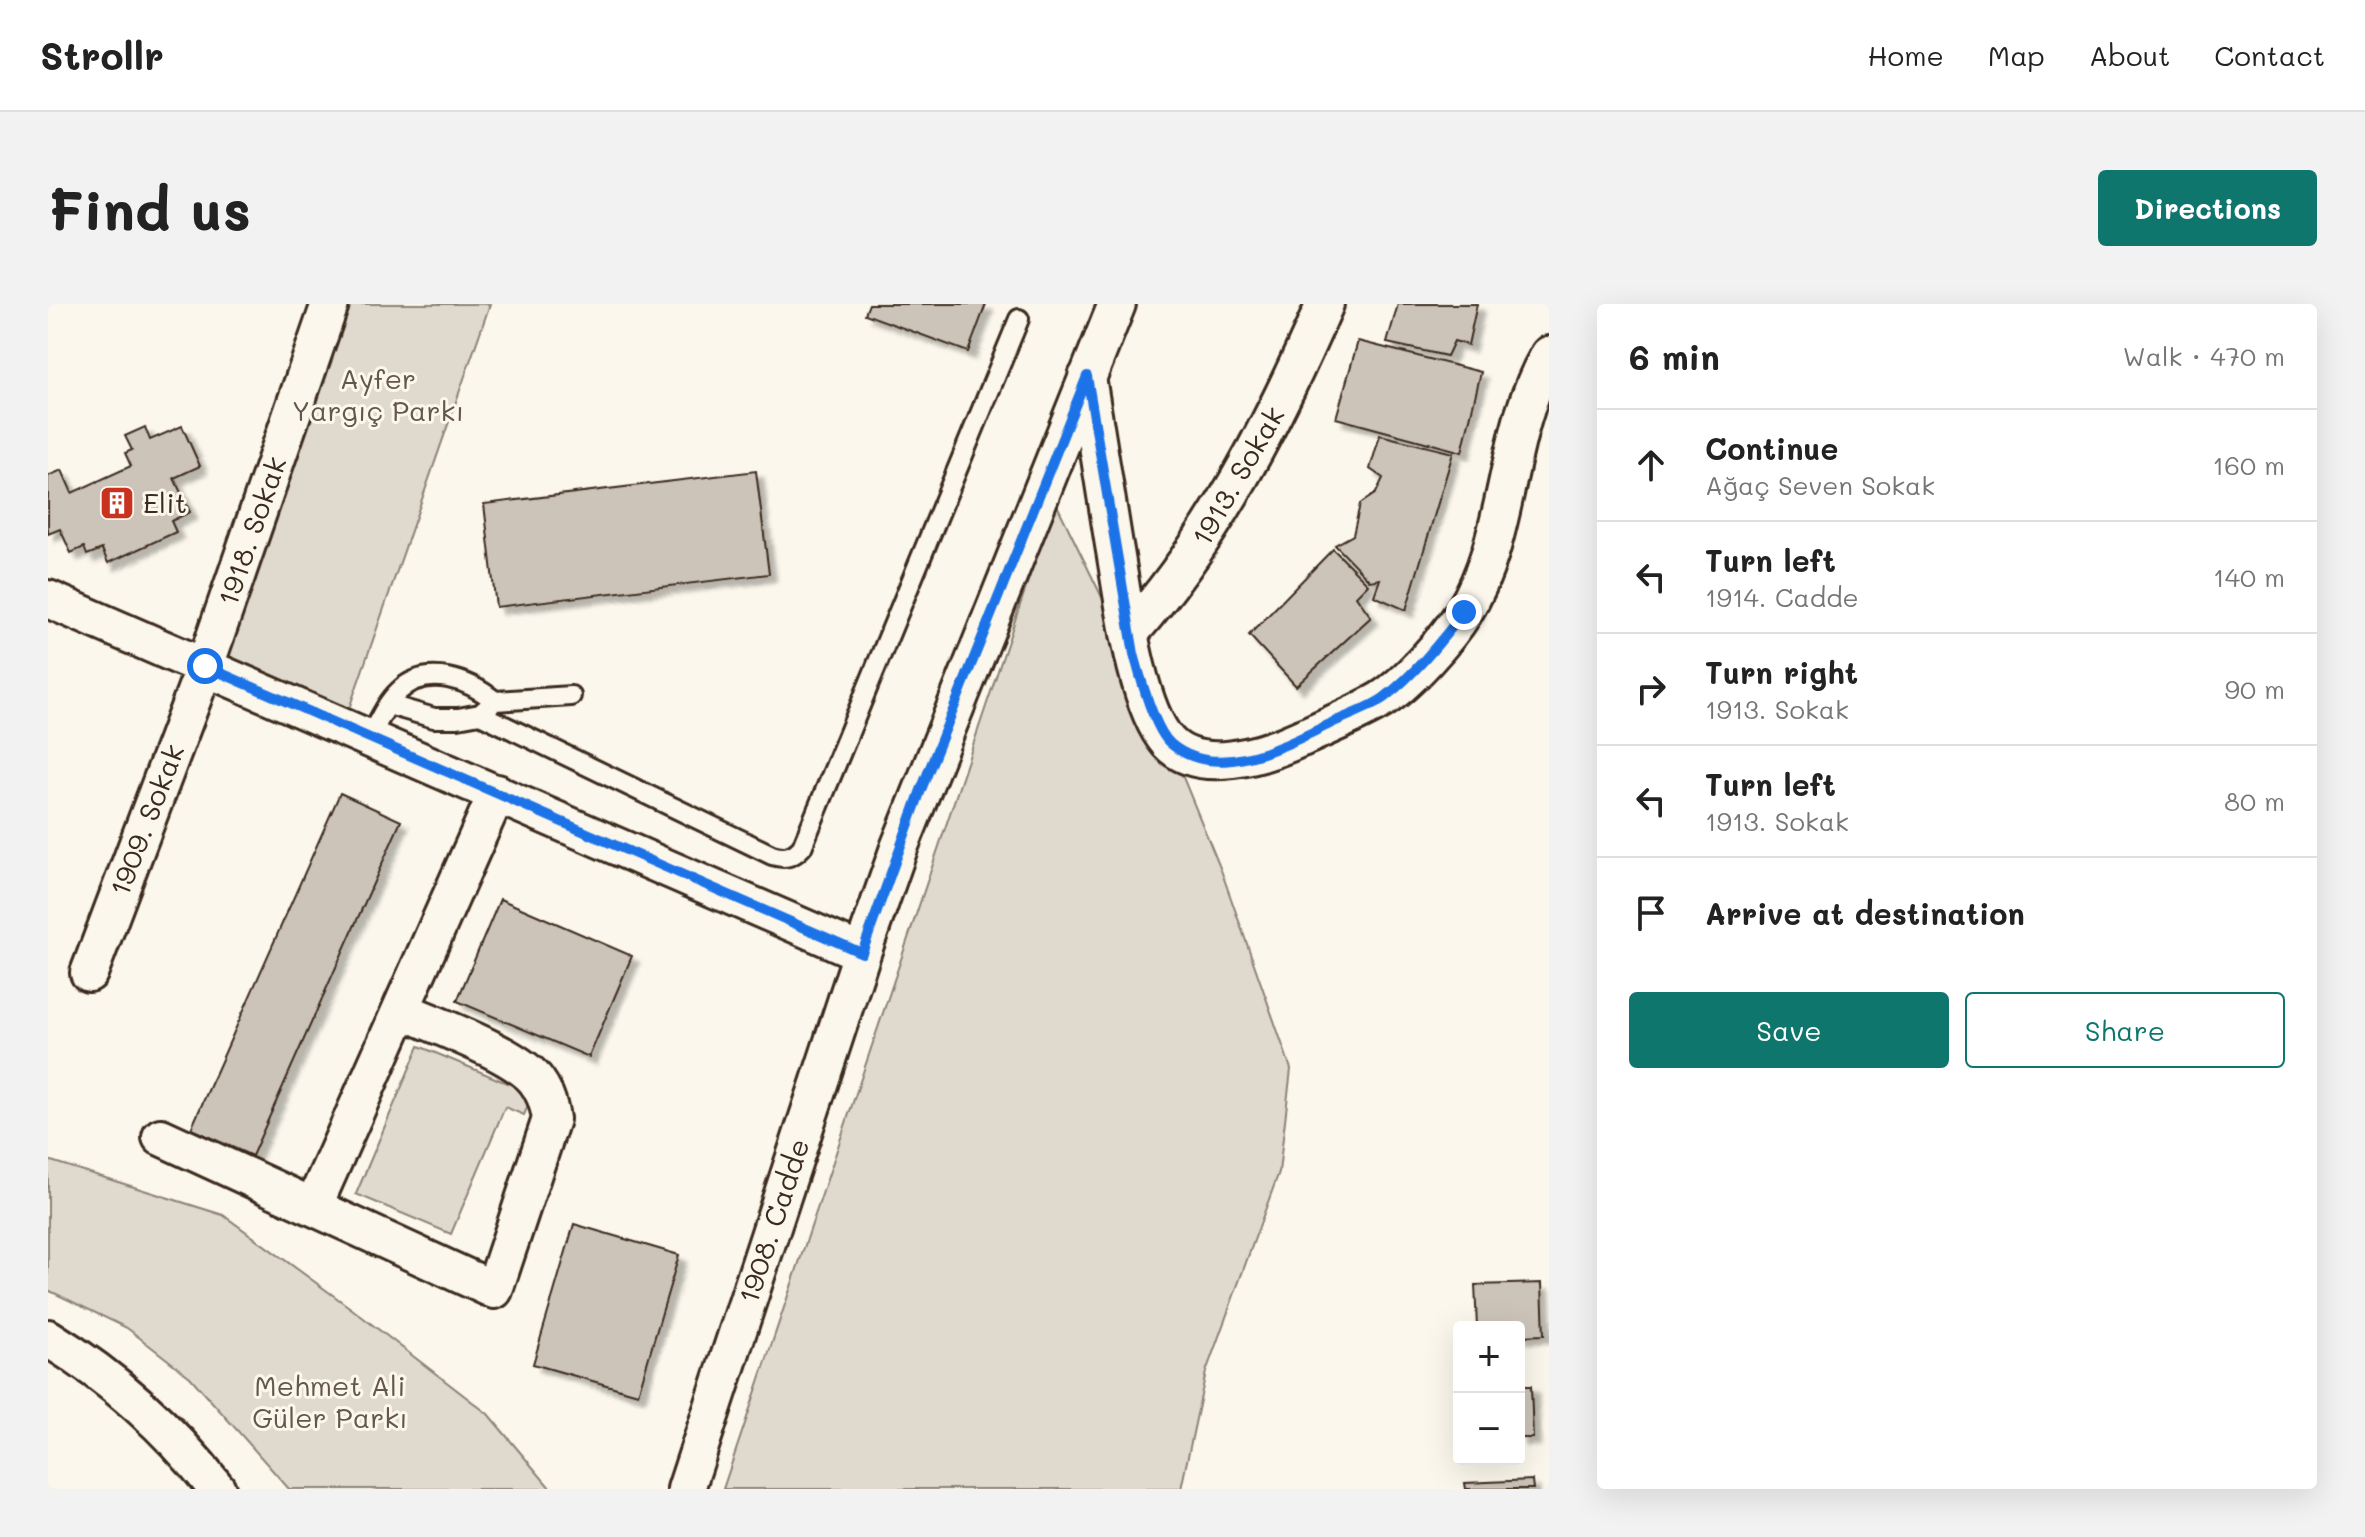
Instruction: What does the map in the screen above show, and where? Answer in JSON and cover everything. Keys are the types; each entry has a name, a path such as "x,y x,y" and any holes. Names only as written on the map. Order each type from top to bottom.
{"street":[{"name":"1918. Sokak","path":"205,666 330,304"},
{"name":"1908. Cadde","path":"686,1489 862,953 921,790 1117,304"},
{"name":"1913. Sokak","path":"1129,634 1177,577 1233,493 1266,434 1325,304"},
{"path":"1087,376 1129,634 1139,673 1156,719 1169,743 1194,758 1225,761 1260,754 1297,740 1383,698 1420,665 1464,612 1483,571 1525,408 1549,355"},
{"path":"48,599 862,953"},
{"name":"1909. Sokak","path":"89,973 205,666"},
{"path":"313,1207 497,793"},
{"path":"161,1137 494,1290 551,1119 549,1106 535,1080 511,1060 402,1010"},
{"path":"48,1338 91,1365 122,1391 176,1442 217,1489"}],"lane":[{"path":"389,705 434,718 480,714 772,855 782,858 797,852 802,847 1019,319"},
{"path":"369,738 389,705 407,684 435,676 461,681 495,701"},
{"path":"480,714 495,701 571,696"}],"green space":[{"name":"Ayfer Yargıç Parkı","path":"330,304 490,304 343,726 205,666"},
{"path":"1055,501 1139,673 1169,743 1221,870 1291,1069 1279,1172 1206,1372 1181,1489 723,1489"},
{"path":"419,1046 533,1094 524,1115 505,1107 451,1234 356,1194"},
{"name":"Mehmet Ali Güler Parkı","path":"48,1160 223,1215 488,1414 551,1489 289,1489 190,1377 127,1328 48,1290"}],"building":[{"path":"869,304 986,304 968,352 865,314"},
{"path":"1398,304 1477,304 1468,345 1454,341 1447,356 1387,343"},
{"path":"1358,341 1481,372 1462,452 1336,418"},
{"name":"Elit","path":"182,426 200,466 174,478 190,512 171,521 176,532 108,563 102,549 87,555 84,547 71,553 60,529 48,534 48,476 62,470 72,493 131,466 125,453 132,450 125,436 145,427 150,440"},
{"path":"1380,435 1453,453 1406,610 1374,596 1380,579 1370,581 1335,545 1353,535 1360,504 1376,493 1383,478 1370,469"},
{"path":"756,471 769,574 496,607 484,504"},
{"path":"1333,549 1368,584 1356,596 1371,617 1296,686 1249,635"},
{"path":"340,793 401,821 252,1156 191,1129"},
{"path":"500,899 632,956 589,1057 457,1001"},
{"path":"574,1224 679,1255 638,1394 533,1364"},
{"path":"1542,1283 1544,1335 1525,1336 1525,1321 1477,1321 1475,1285"},
{"path":"1525,1386 1531,1386 1533,1438 1525,1438"},
{"path":"1532,1480 1533,1489 1466,1489 1465,1483"}],"place":[{"name":"Elit","path":"117,503"}],"route":[{"path":"205,666 862,953 921,790 1087,376 1129,634 1146,696 1169,743 1194,758 1225,761 1260,754 1297,740 1383,698 1420,665 1464,612"}]}
